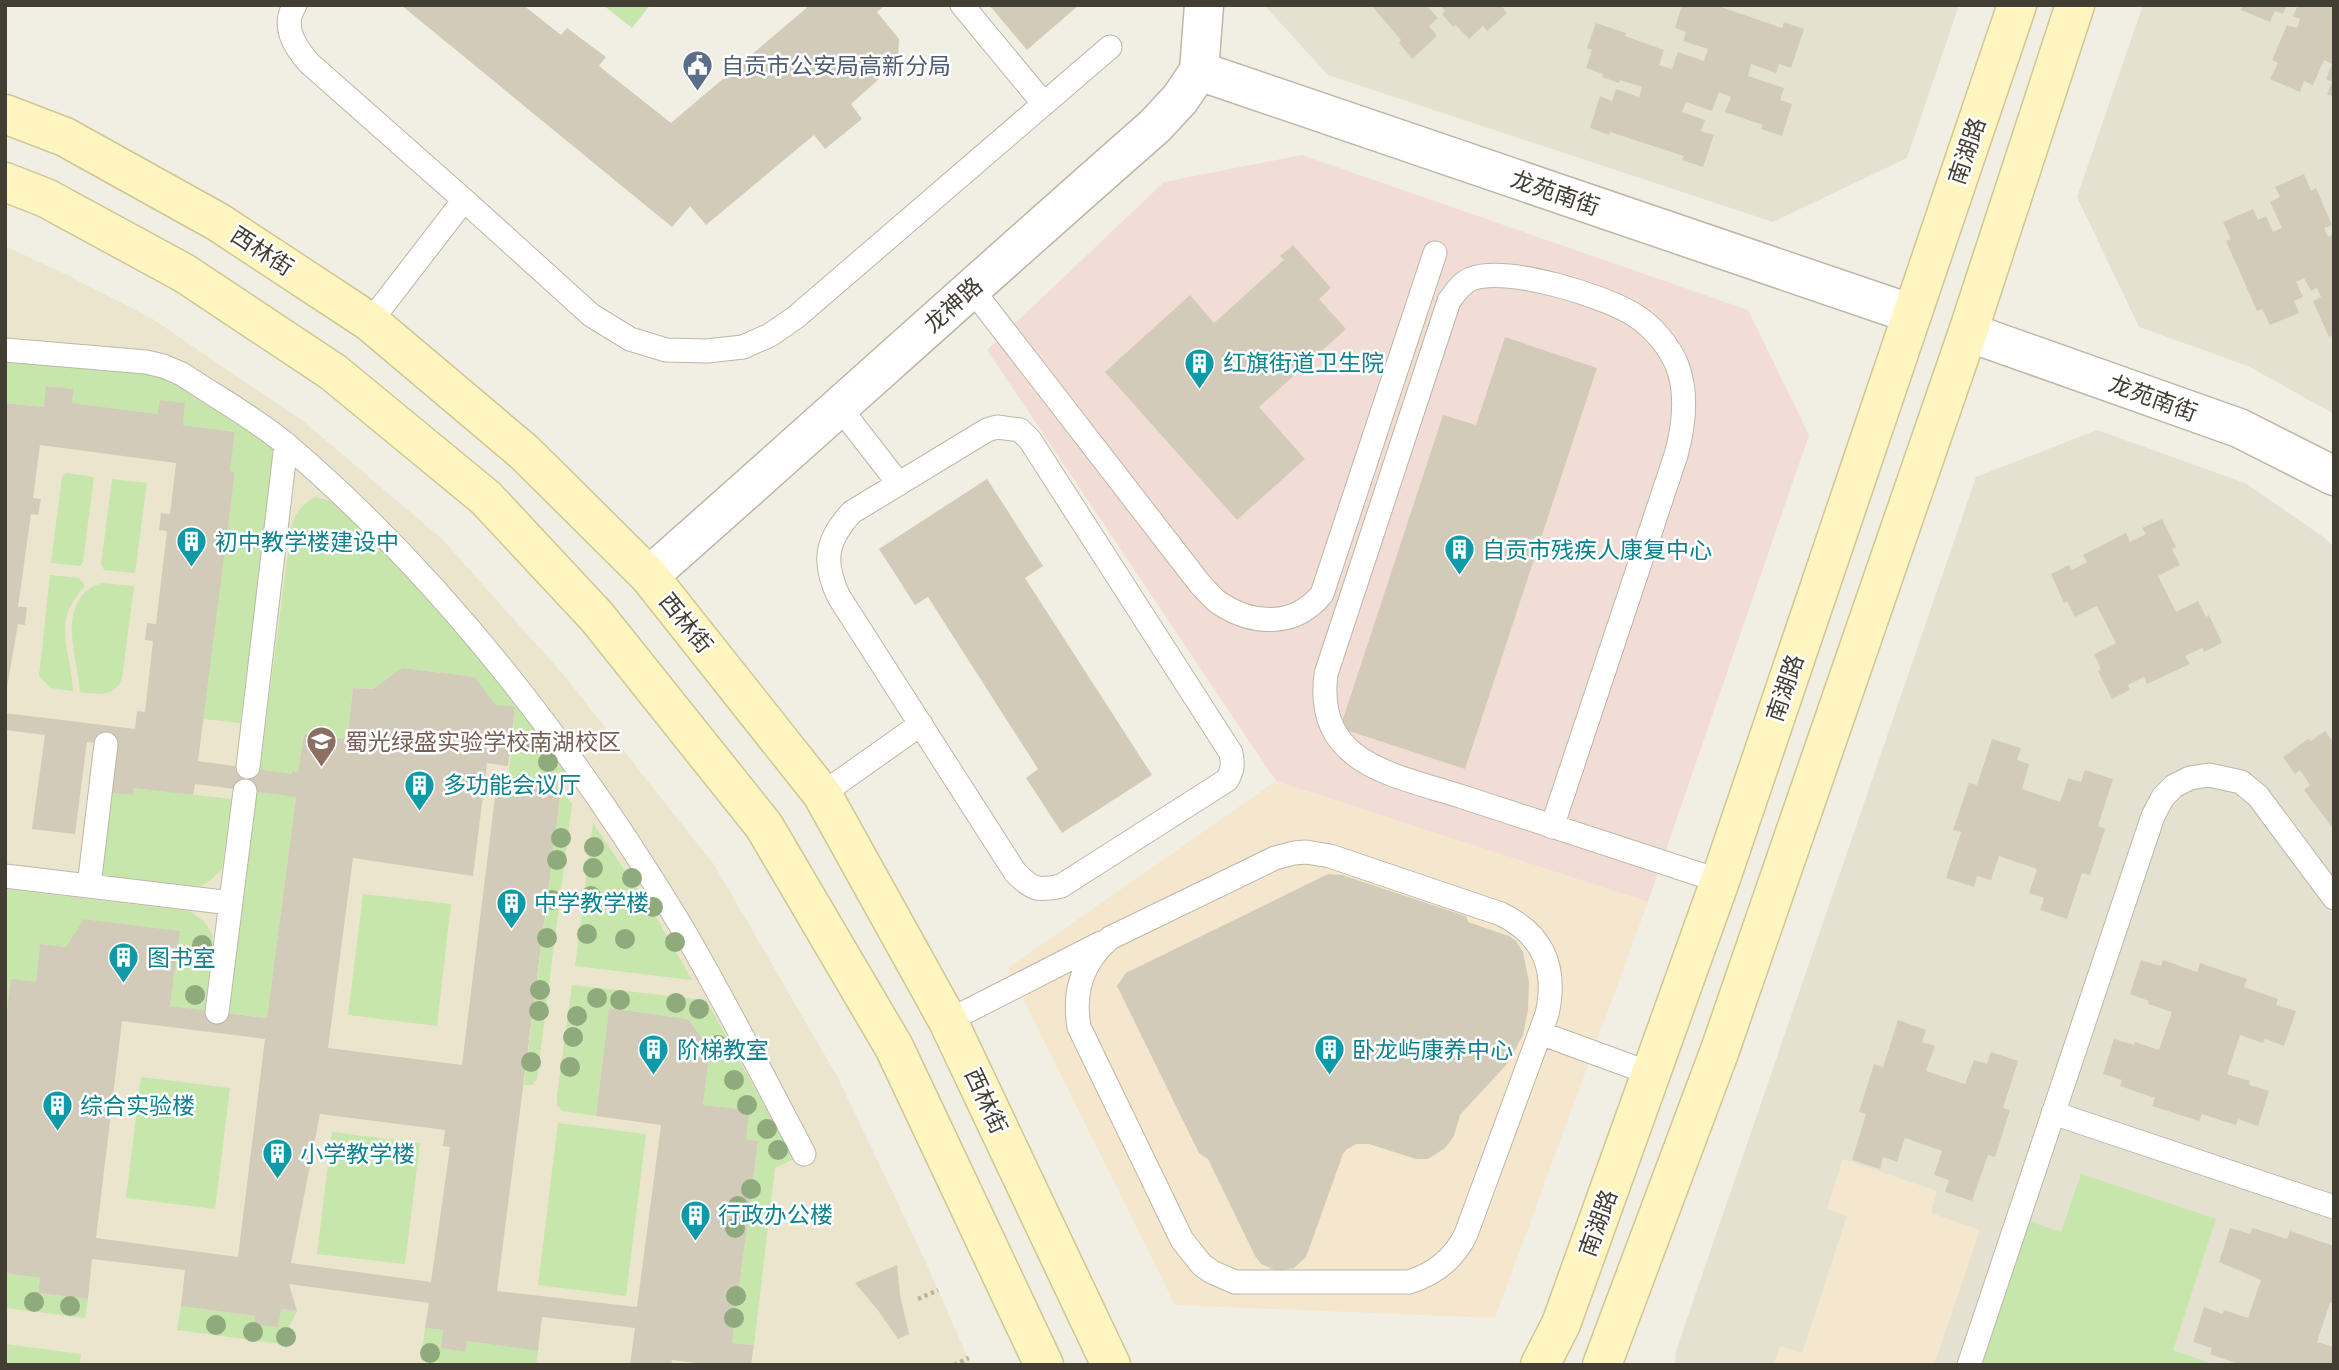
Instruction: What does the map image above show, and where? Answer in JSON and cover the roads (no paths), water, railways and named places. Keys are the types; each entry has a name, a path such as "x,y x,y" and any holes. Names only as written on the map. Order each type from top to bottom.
{"main road":[{"name":"南湖路","path":"1540,1365 1561,1324 1720,881 2017,5"},
{"path":"1602,1365 1720,1050 1968,332 2075,5"},
{"name":"西林街","path":"5,114 65,137 218,222 370,322 524,452 649,576 822,794 948,1021 1111,1365"},
{"path":"5,181 46,198 184,274 333,372 486,498 597,617 764,826 894,1047 1044,1365"}],"street":[{"path":"1199,71 1204,5"},
{"name":"龙神路","path":"649,576 1155,126 1180,99 1199,71"},
{"name":"龙苑南街","path":"1199,71 1912,314"},
{"name":"龙苑南街","path":"1968,332 2239,428 2334,476"}],"lane":[{"path":"295,5 289,27 295,47 309,63 591,315 630,339 666,350 707,351 743,347 770,335 796,317 1110,47"},
{"path":"962,5 1044,104"},
{"path":"370,322 464,200"},
{"path":"971,288 1200,584 1218,602 1236,611 1276,620 1295,617 1311,608 1322,594 1435,253"},
{"path":"1552,827 1676,455 1682,434 1684,407 1677,365 1653,329 1636,316 1614,305 1533,279 1488,276 1471,279 1458,288 1449,301 1326,674 1325,709 1331,726 1354,755 1390,772 1552,827 1720,881"},
{"path":"5,350 163,366 182,374 286,444 384,536 499,664 554,733 677,921 719,993 804,1154"},
{"path":"840,408 899,484"},
{"path":"997,427 1020,430 1030,440 1231,753 1232,772 1227,780 1061,886 1036,889 1026,884 1015,872 921,724 839,597 828,565 830,544 838,528 852,512 987,430 997,427"},
{"path":"248,767 286,444"},
{"path":"822,794 921,724"},
{"path":"89,886 106,744"},
{"path":"1969,1365 2153,816 2163,797 2190,778 2209,775 2241,782 2258,796 2334,898"},
{"path":"217,1012 245,791"},
{"path":"948,1021 1110,939 1275,858 1294,853 1330,856 1502,914 1523,926 1544,954 1551,981 1551,996 1466,1234 1461,1245 1442,1266 1421,1278 1394,1284 1236,1282 1202,1265 1182,1240 1079,1027 1079,982 1091,957 1110,939"},
{"path":"7,881 89,886 231,903"},
{"path":"1540,1033 1652,1074"},
{"path":"2053,1113 2334,1207"}],"place":[{"name":"自贡市公安局高新分局","path":"698,93"},
{"name":"红旗街道卫生院","path":"1200,390"},
{"name":"初中教学楼建设中","path":"192,569"},
{"name":"自贡市残疾人康复中心","path":"1459,577"},
{"name":"蜀光绿盛实验学校南湖校区","path":"322,769"},
{"name":"多功能会议厅","path":"420,812"},
{"name":"中学教学楼","path":"511,930"},
{"name":"图书室","path":"124,985"},
{"name":"阶梯教室","path":"654,1077"},
{"name":"卧龙屿康养中心","path":"1329,1077"},
{"name":"综合实验楼","path":"57,1133"},
{"name":"小学教学楼","path":"277,1181"},
{"name":"行政办公楼","path":"695,1242"}]}
